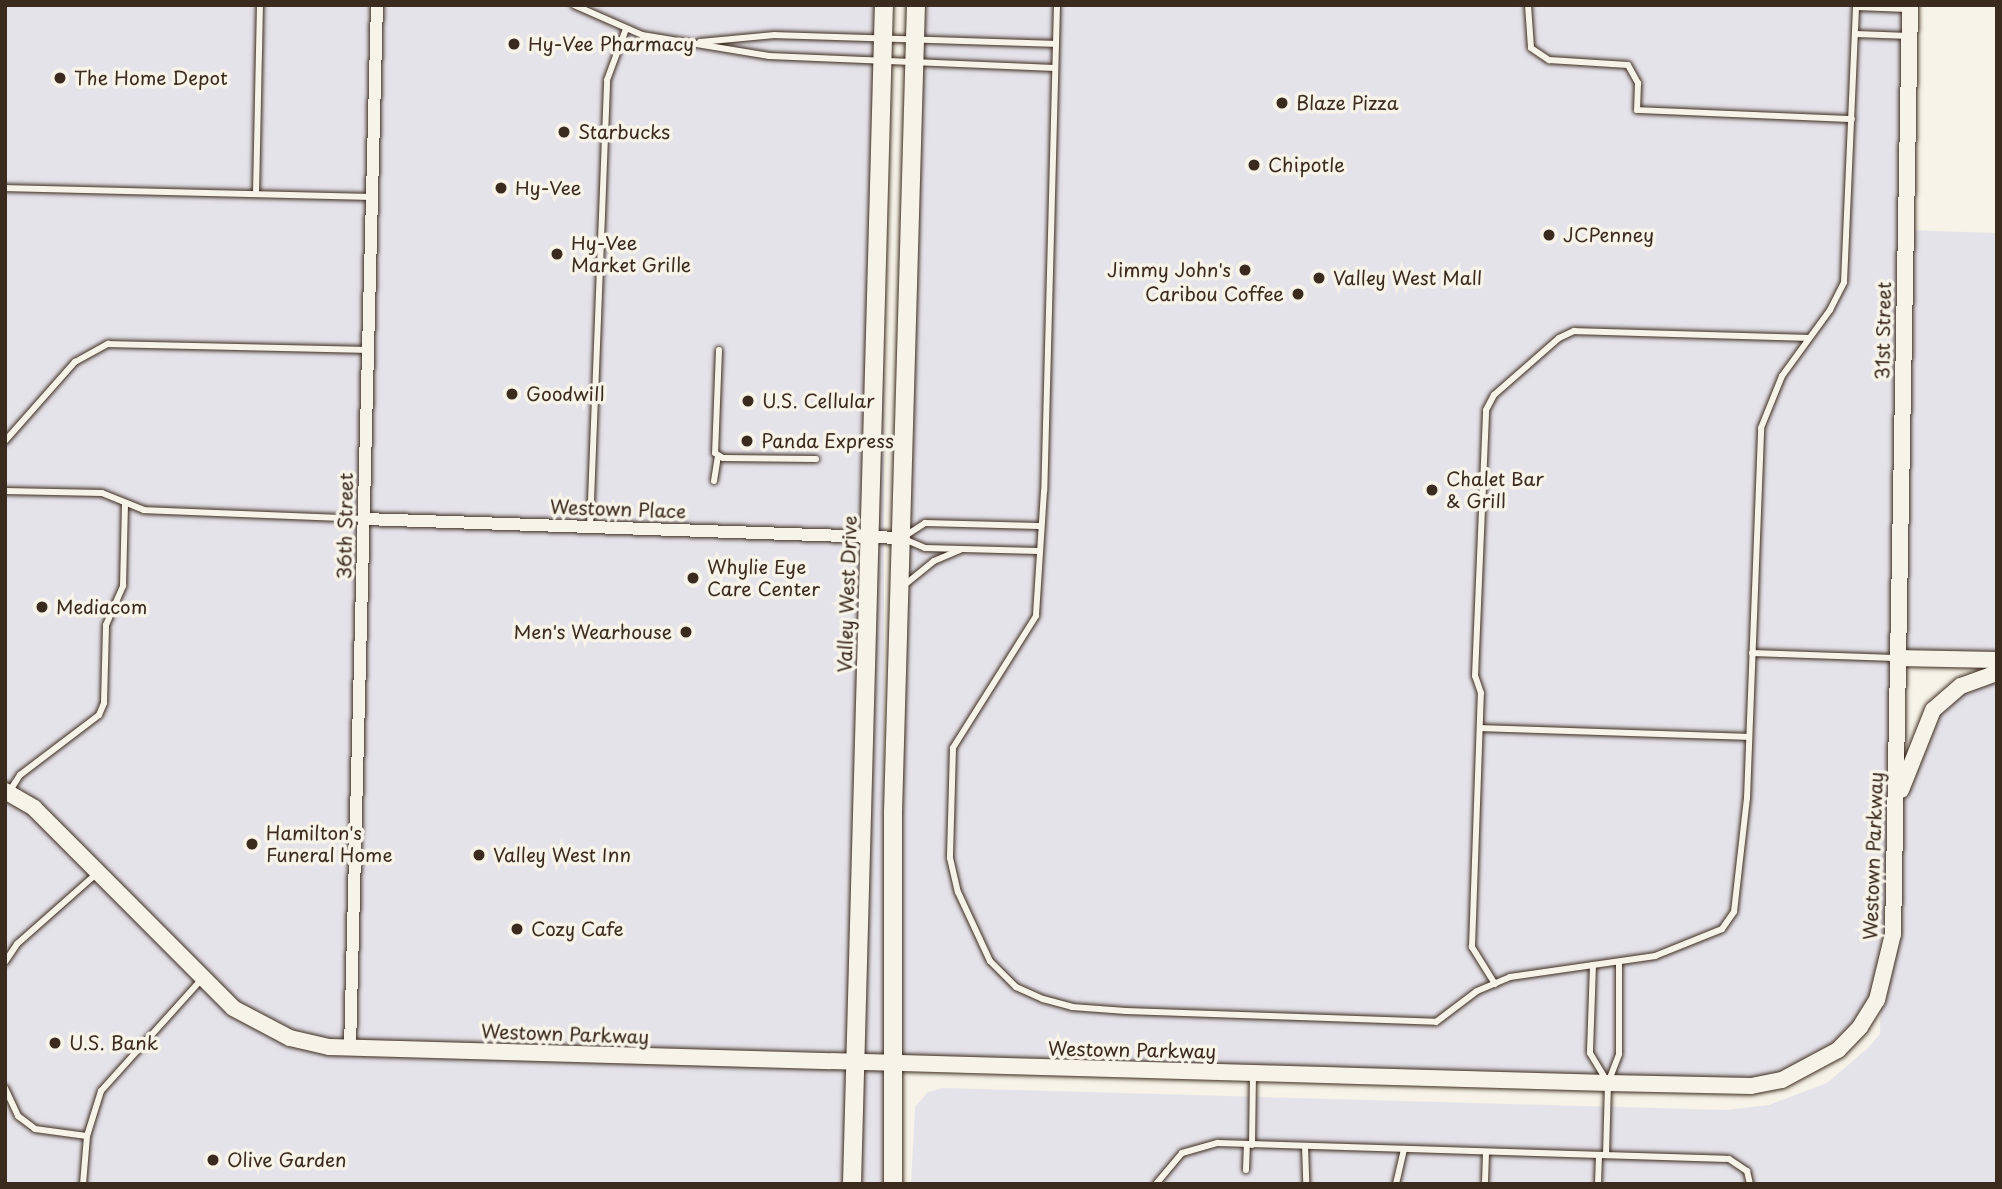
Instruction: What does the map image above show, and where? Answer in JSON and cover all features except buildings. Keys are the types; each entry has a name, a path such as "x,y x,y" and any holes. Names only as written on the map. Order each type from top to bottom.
{"main road":[{"name":"Valley West Drive","path":"852,1184 884,5"},
{"path":"893,1184 896,1066 893,812 916,5"}],"street":[{"name":"36th Street","path":"350,1048 365,519 369,197 377,5"},
{"name":"31st Street","path":"1897,658 1910,7"},
{"name":"Westown Place","path":"365,519 902,538"},
{"path":"1897,658 1997,660"},
{"name":"Westown Parkway","path":"7,792 34,808 201,980 261,1026 290,1038 350,1048 856,1065 1751,1086 1812,1068 1838,1050 1871,1009 1887,970 1893,934 1897,658"},
{"path":"1897,802 1933,710 1961,686 1997,673"}],"lane":[{"path":"256,194 260,5"},
{"path":"574,5 626,29 688,43 769,56 883,63 1055,68"},
{"path":"1057,5 1044,492 1039,526 1036,616 962,731 951,767 953,874 979,942 1001,973 1016,987 1072,1007 1436,1022 1495,984 1544,969 1619,962 1694,941 1722,929 1734,912 1749,737 1760,428 1770,398 1808,338 1830,310 1844,282 1856,6 1910,7"},
{"path":"1528,5 1531,48 1549,60 1628,65 1638,83 1637,110 1852,119"},
{"path":"590,527 607,80 626,29"},
{"path":"1856,34 1909,36"},
{"path":"688,43 775,36 1056,44"},
{"path":"5,188 369,197"},
{"path":"1495,984 1472,947 1481,728 1476,648 1486,410 1494,395 1559,338 1574,331 1808,338"},
{"path":"5,441 75,362 108,345 367,350"},
{"path":"714,481 718,457 719,350"},
{"path":"718,457 816,459"},
{"path":"5,491 102,493 125,505 365,519"},
{"path":"7,792 20,775 99,715 104,703 106,625 123,586 125,505"},
{"path":"902,538 925,523 1039,526"},
{"path":"902,538 925,548 1038,551"},
{"path":"900,588 934,561 963,549"},
{"path":"1752,653 1897,658"},
{"path":"1481,728 1749,737"},
{"path":"5,962 17,944 97,873"},
{"path":"1598,1184 1603,1155 1608,1083 1619,1054 1619,962"},
{"path":"1593,965 1590,1053 1608,1083"},
{"path":"83,1184 88,1136 102,1091 201,980"},
{"path":"1246,1170 1253,1074"},
{"path":"5,1088 18,1116 35,1129 88,1136"},
{"path":"1156,1184 1172,1160 1193,1147 1249,1145 1729,1159 1747,1171 1750,1184"},
{"path":"1305,1146 1306,1184"},
{"path":"1396,1184 1404,1149"},
{"path":"1485,1182 1486,1152"}],"shaded area":[{"path":"5,5 884,5 884,1184 5,1184"},
{"name":"Valley West Mall","path":"916,5 1910,5 1906,230 1997,233 1997,659 1899,658 1897,799 1933,710 1997,673 1997,1184 911,1184 915,1107 928,1092 943,1088 1726,1110 1769,1105 1827,1083 1868,1048 1880,1034 1881,991 1860,1027 1782,1080 896,1066"}],"place":[{"name":"Hy-Vee Pharmacy","path":"514,44"},
{"name":"The Home Depot","path":"60,78"},
{"name":"Blaze Pizza","path":"1282,103"},
{"name":"Starbucks","path":"564,132"},
{"name":"Chipotle","path":"1254,165"},
{"name":"Hy-Vee","path":"501,188"},
{"name":"JCPenney","path":"1549,235"},
{"name":"Hy-Vee Market Grille","path":"557,254"},
{"name":"Jimmy John's","path":"1245,270"},
{"name":"Valley West Mall","path":"1319,278"},
{"name":"Caribou Coffee","path":"1298,294"},
{"name":"Goodwill","path":"512,394"},
{"name":"U.S. Cellular","path":"748,401"},
{"name":"Panda Express","path":"747,441"},
{"name":"Chalet Bar & Grill","path":"1432,490"},
{"name":"Whylie Eye Care Center","path":"693,578"},
{"name":"Mediacom","path":"42,607"},
{"name":"Men's Wearhouse","path":"686,632"},
{"name":"Hamilton's Funeral Home","path":"252,844"},
{"name":"Valley West Inn","path":"479,855"},
{"name":"Cozy Cafe","path":"517,929"},
{"name":"U.S. Bank","path":"55,1043"},
{"name":"Olive Garden","path":"213,1160"}]}
